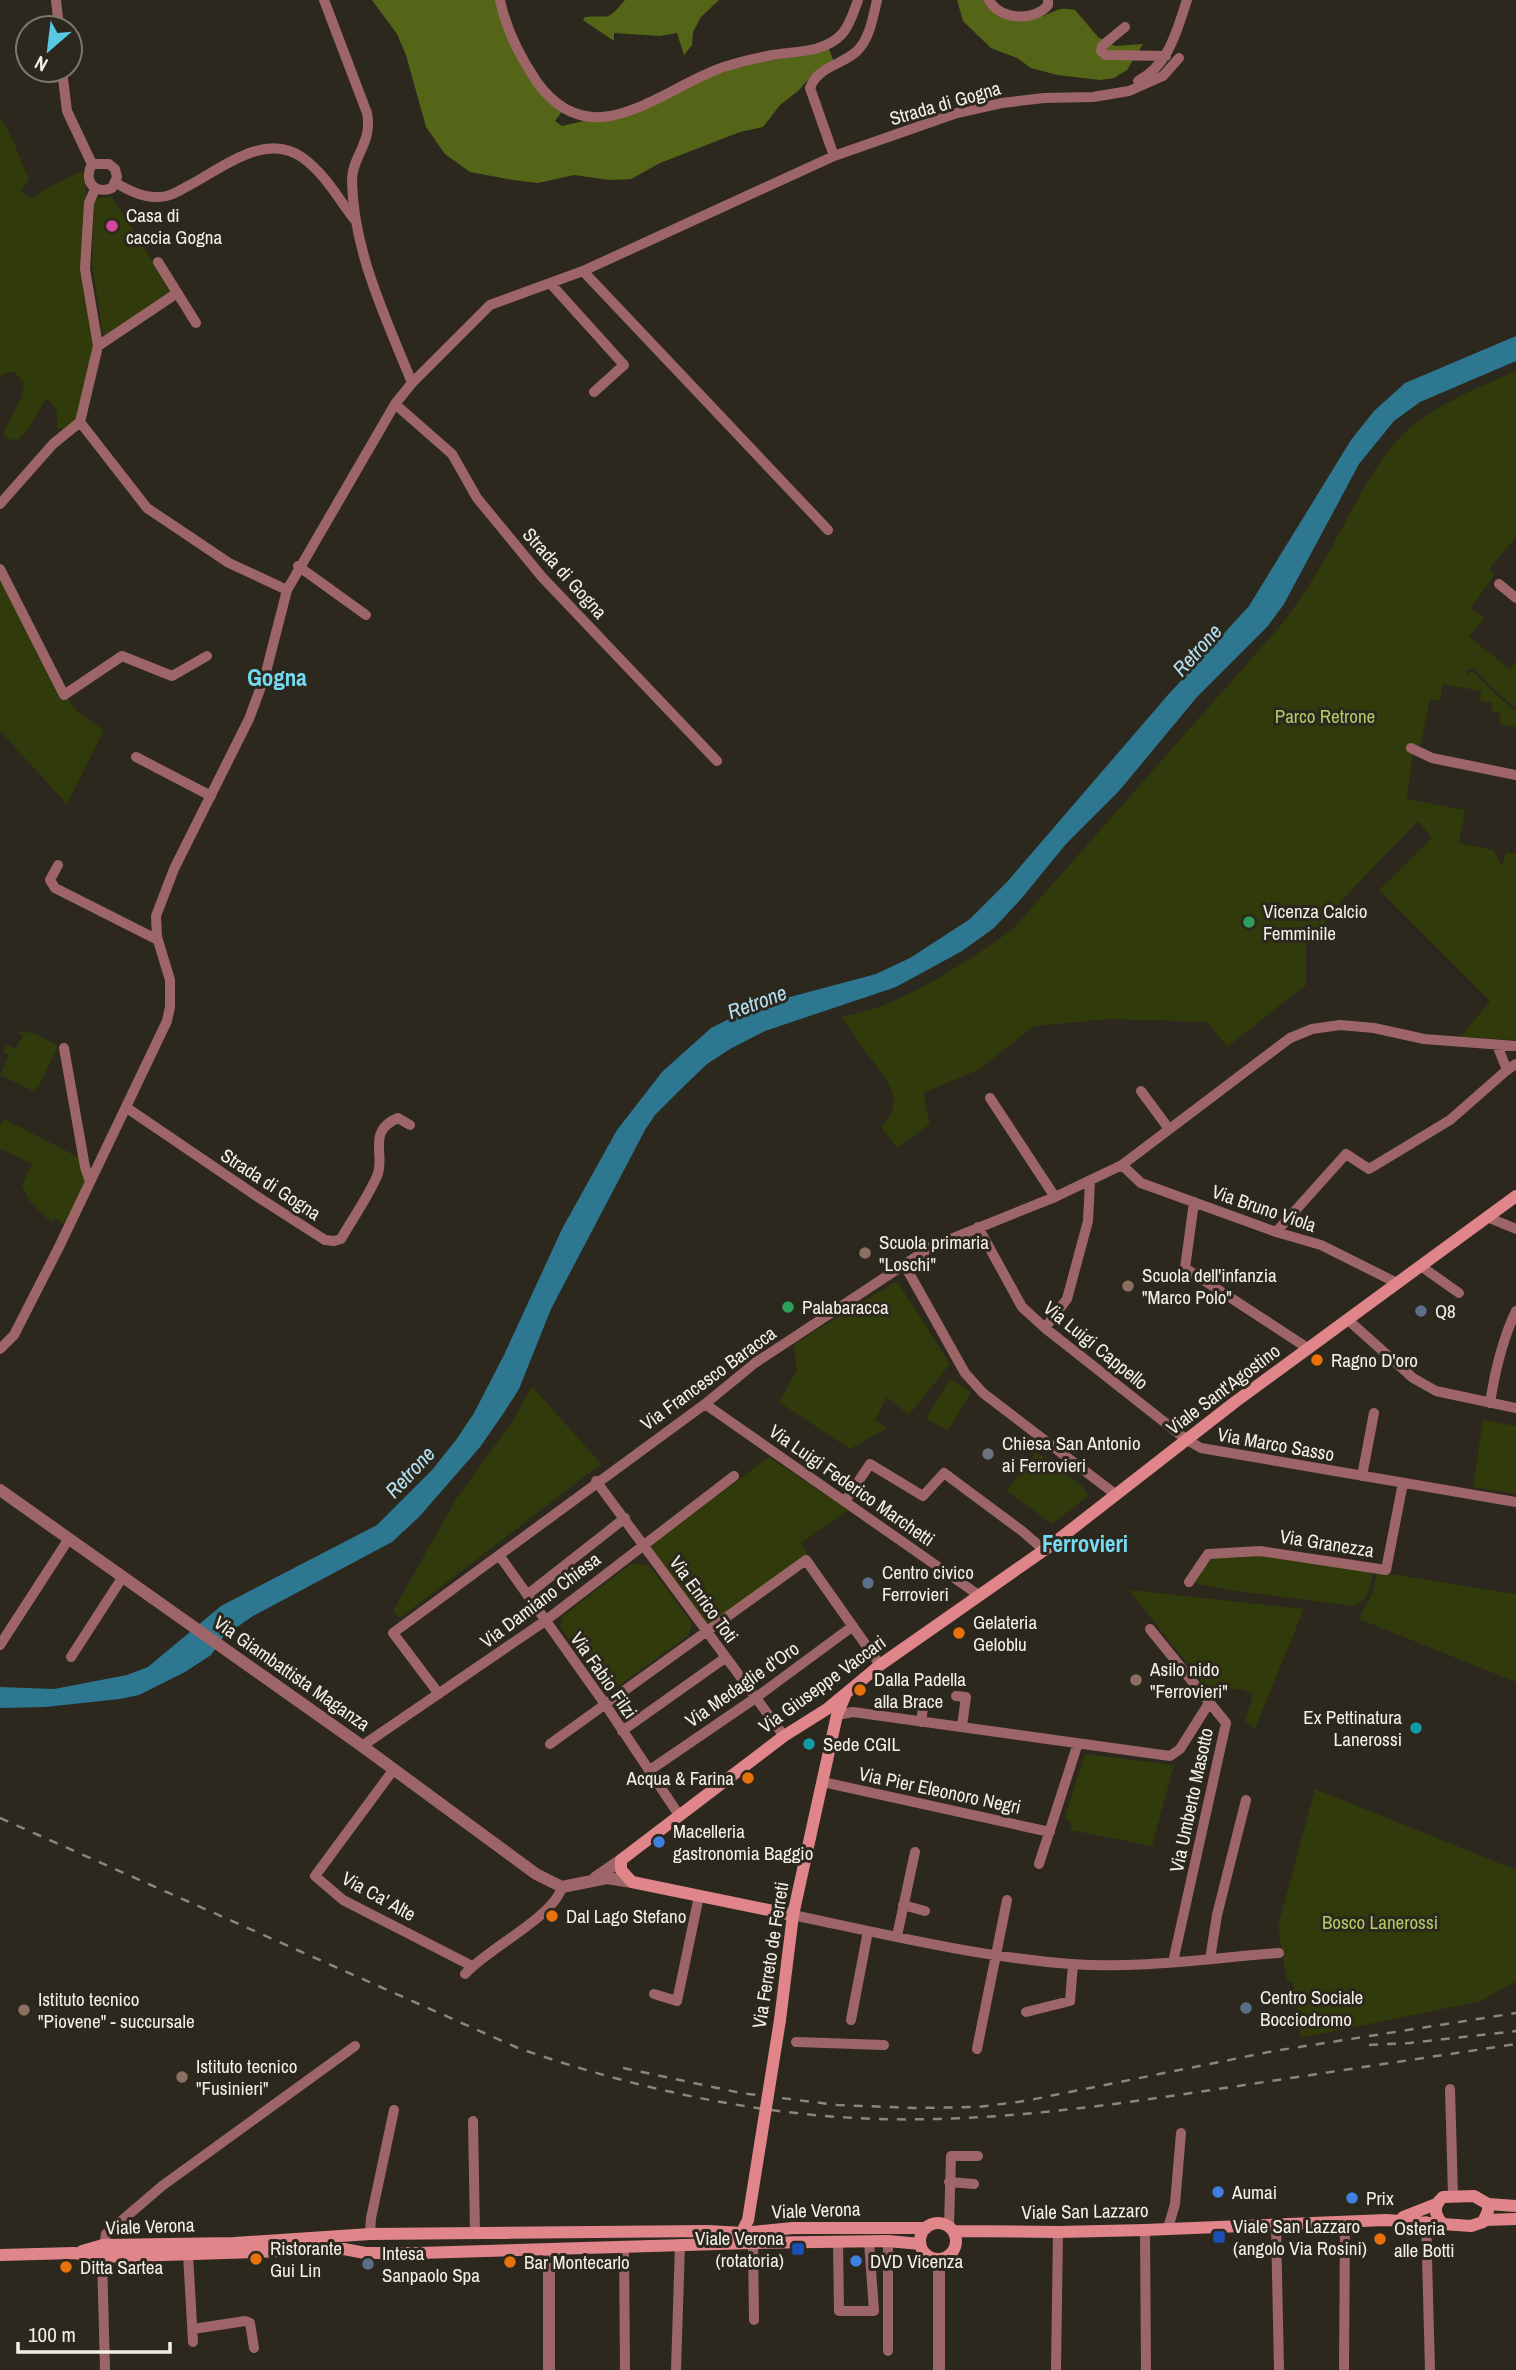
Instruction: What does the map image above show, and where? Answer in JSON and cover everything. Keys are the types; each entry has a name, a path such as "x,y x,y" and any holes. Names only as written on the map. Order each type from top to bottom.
{"main road":[{"name":"Viale Sant'Agostino","path":"1047,1548 1235,1402 1516,1196"},
{"name":"Via Giuseppe Vaccari","path":"847,1692 880,1665 1047,1548"},
{"name":"Via Ferreto de Ferreti","path":"743,2233 752,2197 780,2020 793,1915 823,1782 832,1712 847,1692"},
{"name":"Via Giuseppe Vaccari","path":"621,1860 783,1736 832,1712"},
{"path":"621,1860 621,1870 632,1882 793,1915"},
{"path":"1458,2195 1474,2196 1488,2204 1516,2206"},
{"name":"Viale San Lazzaro","path":"1396,2220 1436,2204 1443,2197 1458,2195"},
{"path":"752,2197 752,2216 758,2223 793,2228"},
{"name":"Viale Verona","path":"102,2251 188,2254 344,2249 365,2253 419,2253 680,2244 708,2237 729,2227 743,2213 752,2197"},
{"path":"1436,2204 1441,2222"},
{"path":"1485,2220 1488,2204"},
{"name":"Viale San Lazzaro","path":"953,2233 1145,2230 1396,2220 1471,2226 1485,2220 1516,2219"},
{"path":"936,2223 953,2233 953,2252 939,2259 926,2254 920,2244 926,2228 936,2223"},
{"name":"Viale Verona","path":"743,2233 793,2228 926,2228"},
{"path":"708,2237 736,2240 743,2233"},
{"name":"Viale Verona","path":"0,2255 74,2253 370,2234 708,2237 753,2243 888,2241 920,2244"}],"street":[{"path":"324,0 369,124 366,141 352,176 355,220 370,274 412,383"},
{"path":"500,0 506,25 530,72 557,104 577,116 603,118 652,102 715,70 774,55 807,51 832,42 843,33 858,0"},
{"path":"834,156 810,88 815,78 859,49 870,27 877,0"},
{"path":"989,0 999,11 1018,16 1038,13 1048,5 1048,0"},
{"name":"Strada di Gogna","path":"1110,93 1147,76 1166,55 1188,0"},
{"path":"1125,27 1102,46 1101,51 1106,55 1166,55"},
{"name":"Strada di Gogna","path":"0,1349 14,1335 161,1036 170,1007 170,980 158,940 156,916 174,869 232,755 265,677 287,590 298,566 395,404 412,383 490,305 583,271 834,156 957,113 1002,103 1044,98 1093,97 1129,91 1163,76 1179,58"},
{"path":"715,70 715,67 725,61"},
{"path":"63,84 67,111 92,164"},
{"path":"116,183 135,193 156,198 172,194 254,150 278,147 301,156 323,176 355,220"},
{"path":"92,164 109,164 115,169 117,177 116,183 107,190 94,189"},
{"path":"0,504 53,444 80,422 98,346 85,270 89,203 94,189 88,178 92,164"},
{"path":"158,262 196,323"},
{"path":"583,271 828,530"},
{"path":"550,283 624,365 594,391"},
{"path":"98,346 177,293"},
{"name":"Strada di Gogna","path":"395,404 452,454 477,498 542,577 717,761"},
{"path":"80,422 147,508 229,564 287,590"},
{"path":"298,566 366,615"},
{"path":"0,569 64,695 122,656 172,676 207,656"},
{"path":"1499,584 1516,598"},
{"path":"1411,748 1432,758 1516,775"},
{"path":"136,757 211,796"},
{"path":"58,864 50,880 55,887 158,940"},
{"name":"Via Francesco Baracca","path":"439,1695 393,1633 596,1481 705,1404 755,1363 931,1247 1055,1197 1122,1165 1281,1044 1312,1028 1340,1025 1374,1028 1424,1039 1516,1046"},
{"path":"1497,1045 1507,1070"},
{"path":"64,1048 90,1182"},
{"path":"1276,1232 1346,1154 1369,1169 1450,1120 1516,1064"},
{"path":"1141,1091 1169,1129"},
{"path":"990,1098 1055,1197"},
{"name":"Strada di Gogna","path":"127,1108 261,1199 325,1240 334,1241 341,1239 379,1173 377,1142 389,1122 398,1118 410,1125"},
{"name":"Via Bruno Viola","path":"1122,1165 1141,1183 1276,1232 1321,1245 1397,1283"},
{"path":"1045,1328 1067,1299 1088,1221 1090,1181"},
{"path":"1194,1202 1185,1268 1309,1349"},
{"path":"1487,1217 1516,1229"},
{"name":"Via Luigi Cappello","path":"978,1227 1022,1307 1187,1440"},
{"path":"904,1264 965,1373 984,1393 1115,1494"},
{"path":"1422,1267 1459,1293"},
{"path":"1490,1403 1494,1377 1516,1311"},
{"path":"1347,1319 1413,1378 1436,1391 1516,1408"},
{"name":"Via Luigi Federico Marchetti","path":"705,1404 980,1596"},
{"path":"1362,1476 1374,1413"},
{"name":"Via Marco Sasso","path":"1187,1440 1201,1448 1516,1502"},
{"path":"845,1501 870,1464 923,1496 944,1473 1047,1548"},
{"name":"Via Damiano Chiesa","path":"362,1746 545,1621 734,1476"},
{"name":"Via Enrico Toti","path":"596,1481 783,1736"},
{"name":"Via Granezza","path":"1189,1582 1208,1554 1260,1551 1385,1570 1403,1483"},
{"name":"Via Giambattista Maganza","path":"1,1493 362,1746 536,1874 562,1887"},
{"path":"527,1595 625,1518"},
{"path":"0,1645 68,1540"},
{"name":"Via Fabio Filzi","path":"499,1555 605,1704 679,1815"},
{"path":"550,1744 806,1560 880,1665"},
{"path":"71,1657 122,1578"},
{"name":"Via Medaglie d'Oro","path":"650,1770 754,1699 853,1626"},
{"name":"Via Umberto Masotto","path":"1150,1629 1226,1723 1173,1962"},
{"path":"622,1731 725,1658"},
{"path":"956,1696 966,1697 962,1726"},
{"path":"921,1722 924,1701"},
{"path":"832,1712 853,1712 962,1726 1170,1756 1180,1749 1209,1703"},
{"path":"1039,1864 1078,1743"},
{"name":"Via Ca' Alte","path":"394,1769 315,1876 343,1900 468,1970 556,1900 562,1887"},
{"name":"Via Pier Eleonoro Negri","path":"823,1782 1050,1832"},
{"path":"1210,1959 1217,1915 1246,1800"},
{"path":"897,1936 915,1852"},
{"path":"592,1880 621,1860"},
{"path":"562,1887 607,1878 632,1882"},
{"path":"654,1994 677,2001 699,1896"},
{"path":"977,2049 1007,1900"},
{"path":"903,1905 925,1911"},
{"path":"793,1915 997,1955 1073,1964 1173,1962 1279,1953"},
{"path":"851,2020 868,1931"},
{"path":"1026,2012 1070,2001 1073,1964"},
{"path":"796,2042 884,2045"},
{"path":"105,2370 102,2251 106,2234 162,2186 355,2046"},
{"path":"1450,2089 1454,2179 1458,2195"},
{"path":"370,2234 394,2110"},
{"path":"473,2121 475,2234"},
{"name":"Viale San Lazzaro","path":"1168,2228 1175,2204 1181,2133"},
{"path":"953,2233 949,2182 951,2156 978,2156"},
{"path":"949,2182 974,2183"},
{"path":"1426,2221 1430,2370"},
{"path":"1344,2370 1345,2223"},
{"path":"1276,2225 1279,2370"},
{"path":"1145,2230 1146,2370"},
{"path":"1056,2370 1058,2232"},
{"path":"888,2241 888,2351"},
{"name":"Viale Verona","path":"838,2243 839,2311 874,2311 869,2242"},
{"name":"Viale Verona","path":"753,2243 754,2320"},
{"path":"676,2370 680,2244"},
{"path":"624,2246 625,2370"},
{"path":"549,2249 549,2370"},
{"path":"188,2254 193,2342"},
{"path":"939,2259 939,2370"},
{"path":"193,2329 245,2321 250,2323 254,2348"}],"green space":[{"path":"372,0 502,0 528,73 565,107 555,121 562,126 614,114 723,69 829,49 834,62 813,74 798,91 780,105 763,127 740,132 660,163 631,179 609,180 574,175 538,183 513,180 470,172 445,154 426,127 406,55 397,34"},
{"path":"625,0 719,0 701,17 693,32 692,45 684,55 677,33 660,36 614,33 614,41 583,20 585,17 611,15"},
{"path":"957,0 985,0 1004,13 1028,18 1036,18 1061,9 1075,10 1098,37 1115,46 1143,44 1127,70 1114,78 1100,80 1057,75 1031,68 1017,58 991,48 963,21"},
{"path":"0,118 13,140 29,179 21,191 31,199 82,171 86,189 83,268 96,359 80,422 64,429 57,428 55,407 46,399 27,431 17,440 8,439 3,433 21,399 24,383 14,372 3,373 0,379"},
{"path":"112,197 174,295 104,339 92,265 94,199"},
{"name":"Parco Retrone","path":"1516,371 1516,537 1489,569 1495,574 1471,608 1484,618 1469,637 1510,669 1516,662 1516,708 1474,669 1469,669 1466,673 1467,675 1472,671 1516,711 1516,727 1499,724 1501,713 1491,711 1493,703 1480,701 1481,691 1443,684 1440,700 1430,699 1421,745 1414,745 1407,799 1465,810 1459,843 1493,850 1502,866 1506,852 1516,854 1516,1040 1461,1037 1490,1001 1379,890 1432,838 1418,821 1339,903 1306,944 1306,985 1227,1047 1208,1022 1110,1019 1034,1026 980,1069 923,1093 930,1124 897,1148 881,1127 893,1106 890,1087 842,1017 879,1007 918,989 967,961 1013,929 1282,624 1316,574 1369,479 1390,449 1416,423 1440,407"},
{"path":"0,569 64,695 78,712 104,730 67,804 0,731"},
{"path":"21,1031 36,1034 58,1046 39,1086 33,1091 0,1075 9,1055 3,1052 7,1045 16,1049 23,1036 18,1033"},
{"path":"4,1119 84,1160 89,1182 67,1226 55,1218 49,1220 29,1200 22,1185 32,1164 2,1149 0,1151 0,1123"},
{"path":"897,1281 950,1364 909,1415 887,1397 875,1420 887,1428 850,1449 779,1402 797,1370 794,1344"},
{"path":"950,1379 971,1392 948,1431 926,1418"},
{"path":"532,1386 601,1464 400,1618 393,1611 456,1499 512,1422"},
{"path":"1483,1420 1516,1426 1516,1494 1473,1487"},
{"path":"1036,1452 1083,1487 1088,1496 1052,1524 1006,1491"},
{"path":"769,1457 848,1510 801,1543 808,1554 708,1627 651,1546"},
{"path":"1260,1551 1373,1568 1369,1590 1354,1606 1229,1590 1189,1582 1208,1554"},
{"path":"631,1564 649,1565 692,1623 689,1635 616,1688 603,1689 560,1627 563,1616"},
{"path":"1377,1572 1516,1594 1516,1682 1359,1619 1373,1592"},
{"path":"1129,1590 1304,1609 1255,1729 1245,1721 1253,1694 1233,1689 1214,1698"},
{"path":"1085,1754 1174,1765 1152,1846 1070,1830 1071,1823 1065,1818"},
{"name":"Bosco Lanerossi","path":"1315,1789 1516,1870 1516,1981 1481,2001 1301,2038 1293,1982 1287,1982 1278,1926"}],"water":[{"path":"1516,336 1516,361 1420,402 1394,421 1359,464 1284,604 1267,627 1197,697 1119,791 1066,844 994,928 962,951 896,987 765,1031 730,1049 707,1064 655,1115 551,1309 519,1389 480,1447 419,1517 392,1542 253,1616 224,1636 211,1655 185,1672 139,1695 45,1707 0,1708 0,1687 54,1689 127,1675 148,1667 221,1606 377,1525 432,1470 474,1413 562,1229 617,1130 662,1072 711,1028 731,1018 775,1001 876,974 910,958 970,919 1007,882 1167,696 1249,606 1351,440 1374,411 1405,383"}],"railway":[{"path":"0,1818 518,2048 636,2084 756,2108 886,2119 1029,2114 1171,2096 1516,2044"},
{"path":"623,2068 741,2093 837,2105 978,2107 1025,2101 1274,2051 1516,2013"},
{"path":"1369,2045 1516,2031"}],"place":[{"name":"Casa di caccia Gogna","path":"112,226"},
{"name":"Vicenza Calcio Femminile","path":"1249,922"},
{"name":"Scuola primaria \"Loschi\"","path":"865,1253"},
{"name":"Scuola dell'infanzia \"Marco Polo\"","path":"1128,1286"},
{"name":"Palabaracca","path":"788,1307"},
{"name":"Q8","path":"1421,1311"},
{"name":"Ragno D'oro","path":"1317,1360"},
{"name":"Chiesa San Antonio ai Ferrovieri","path":"988,1454"},
{"name":"Centro civico Ferrovieri","path":"868,1583"},
{"name":"Gelateria Geloblu","path":"959,1633"},
{"name":"Asilo nido \"Ferrovieri\"","path":"1136,1680"},
{"name":"Dalla Padella alla Brace","path":"860,1690"},
{"name":"Ex Pettinatura Lanerossi","path":"1416,1728"},
{"name":"Sede CGIL","path":"809,1744"},
{"name":"Acqua & Farina","path":"748,1778"},
{"name":"Macelleria gastronomia Baggio","path":"659,1842"},
{"name":"Dal Lago Stefano","path":"552,1916"},
{"name":"Centro Sociale Bocciodromo","path":"1246,2008"},
{"name":"Istituto tecnico \"Piovene\" - succursale","path":"24,2010"},
{"name":"Istituto tecnico \"Fusinieri\"","path":"182,2077"},
{"name":"Aumai","path":"1218,2192"},
{"name":"Prix","path":"1352,2198"},
{"name":"Viale San Lazzaro (angolo Via Rosini)","path":"1219,2237"},
{"name":"Osteria alle Botti","path":"1380,2239"},
{"name":"Viale Verona (rotatoria)","path":"798,2249"},
{"name":"Ristorante Gui Lin","path":"256,2259"},
{"name":"DVD Vicenza","path":"856,2261"},
{"name":"Bar Montecarlo","path":"510,2262"},
{"name":"Intesa Sanpaolo Spa","path":"368,2264"},
{"name":"Ditta Sartea","path":"66,2267"}],"district":[{"name":"Gogna","path":"277,677"},
{"name":"Ferrovieri","path":"1085,1543"}],"water label":[{"name":"Retrone","path":"1197,650"},
{"name":"Retrone","path":"757,1002"},
{"name":"Retrone","path":"410,1472"}]}
